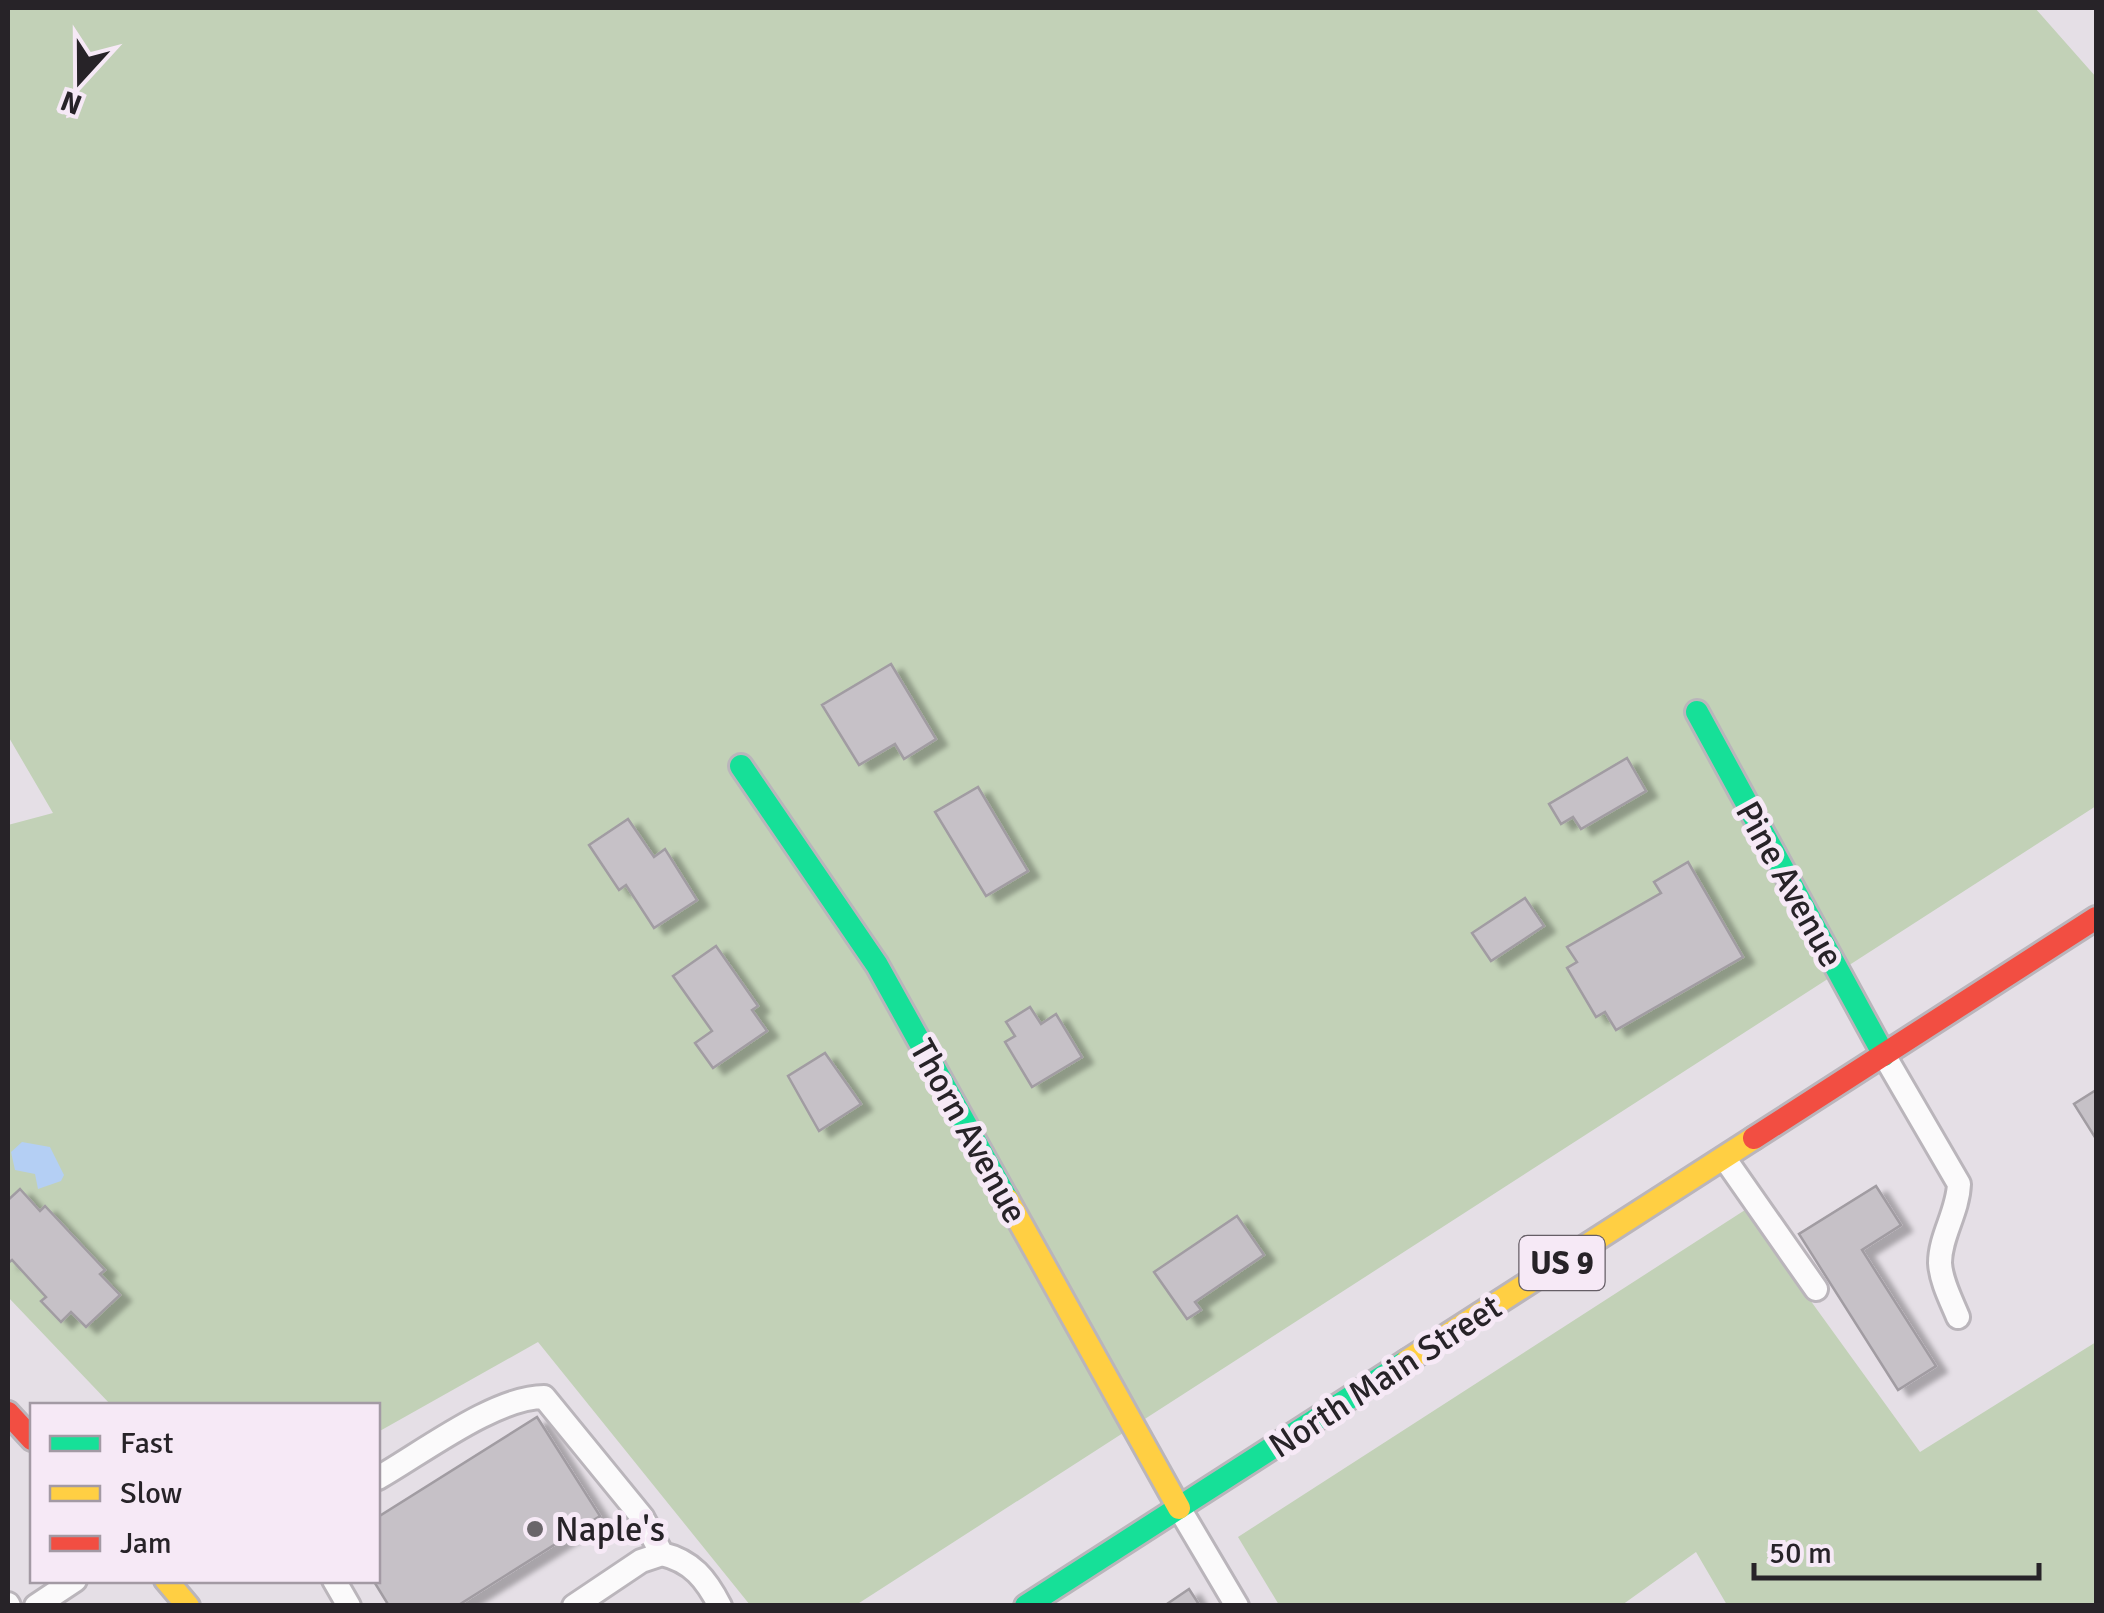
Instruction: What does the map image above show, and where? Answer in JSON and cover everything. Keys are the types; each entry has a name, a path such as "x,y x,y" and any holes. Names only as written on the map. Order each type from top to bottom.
{"main road":[{"name":"Pine Avenue","path":"1697,712 1884,1056"},
{"name":"Thorn Avenue","path":"740,766 877,965 1179,1508"},
{"name":"North Main Street","path":"1026,1606 2096,918"},
{"path":"8,1412 30,1437"},
{"path":"169,1583 188,1606"}],"lane":[{"path":"1884,1056 1959,1184 1958,1203 1940,1258 1958,1317"},
{"path":"1725,1159 1816,1289"},
{"path":"380,1477 498,1409 524,1397 544,1397 642,1517 662,1554 694,1568 707,1581 720,1606"},
{"path":"1179,1508 1238,1606"},
{"path":"574,1606 641,1561 662,1554"},
{"path":"36,1606 70,1583"},
{"path":"336,1583 349,1606"}],"green space":[{"path":"8,8 2035,8 2096,77 2096,806 856,1605 750,1605 538,1342 380,1431 380,1403 109,1403 8,1297 8,825 53,813 8,736"},
{"path":"1745,1210 1920,1452 2096,1342 2096,1605 1727,1605 1696,1552 1622,1605 1279,1605 1238,1537"}],"water":[{"path":"22,1142 50,1147 64,1175 61,1181 38,1189 35,1174 15,1170 11,1152"}],"building":[{"path":"891,664 936,739 904,759 895,744 859,765 822,705"},
{"path":"1627,758 1646,791 1581,829 1573,817 1561,824 1549,804"},
{"path":"978,787 1028,871 986,896 935,812"},
{"path":"628,819 654,857 665,849 697,900 654,928 626,885 619,890 589,845"},
{"path":"1688,862 1743,957 1616,1030 1605,1012 1596,1017 1567,968 1577,962 1567,947 1661,893 1654,882"},
{"path":"1525,898 1544,926 1491,961 1472,933"},
{"path":"716,946 758,1006 752,1010 767,1031 713,1068 695,1043 712,1031 673,976"},
{"path":"1030,1007 1041,1024 1056,1014 1082,1057 1032,1087 1005,1042 1015,1036 1006,1022"},
{"path":"825,1053 861,1104 819,1131 788,1076"},
{"path":"2096,1090 2096,1139 2074,1104"},
{"path":"1876,1186 1901,1225 1862,1250 1936,1366 1898,1390 1799,1234"},
{"path":"20,1189 40,1211 45,1206 105,1270 100,1274 120,1295 86,1327 71,1312 61,1322 41,1301 46,1297 12,1260 8,1263 8,1200"},
{"path":"1237,1216 1264,1255 1195,1302 1201,1310 1187,1319 1154,1272"},
{"path":"537,1417 600,1516 457,1606 389,1606 375,1583 380,1583 380,1516"},
{"path":"1189,1589 1200,1606 1164,1606"}],"traffic: fast":[{"path":"1697,712 1884,1055"},
{"path":"741,766 877,965 1007,1199"},
{"path":"1026,1606 1407,1361"}],"traffic: slow":[{"path":"1407,1361 1754,1138"},
{"path":"1007,1199 1179,1508"},
{"path":"169,1583 188,1606"}],"traffic: jam":[{"path":"1754,1138 2096,918"},
{"path":"8,1413 30,1437"}],"place":[{"name":"Naple's","path":"535,1529"}]}
